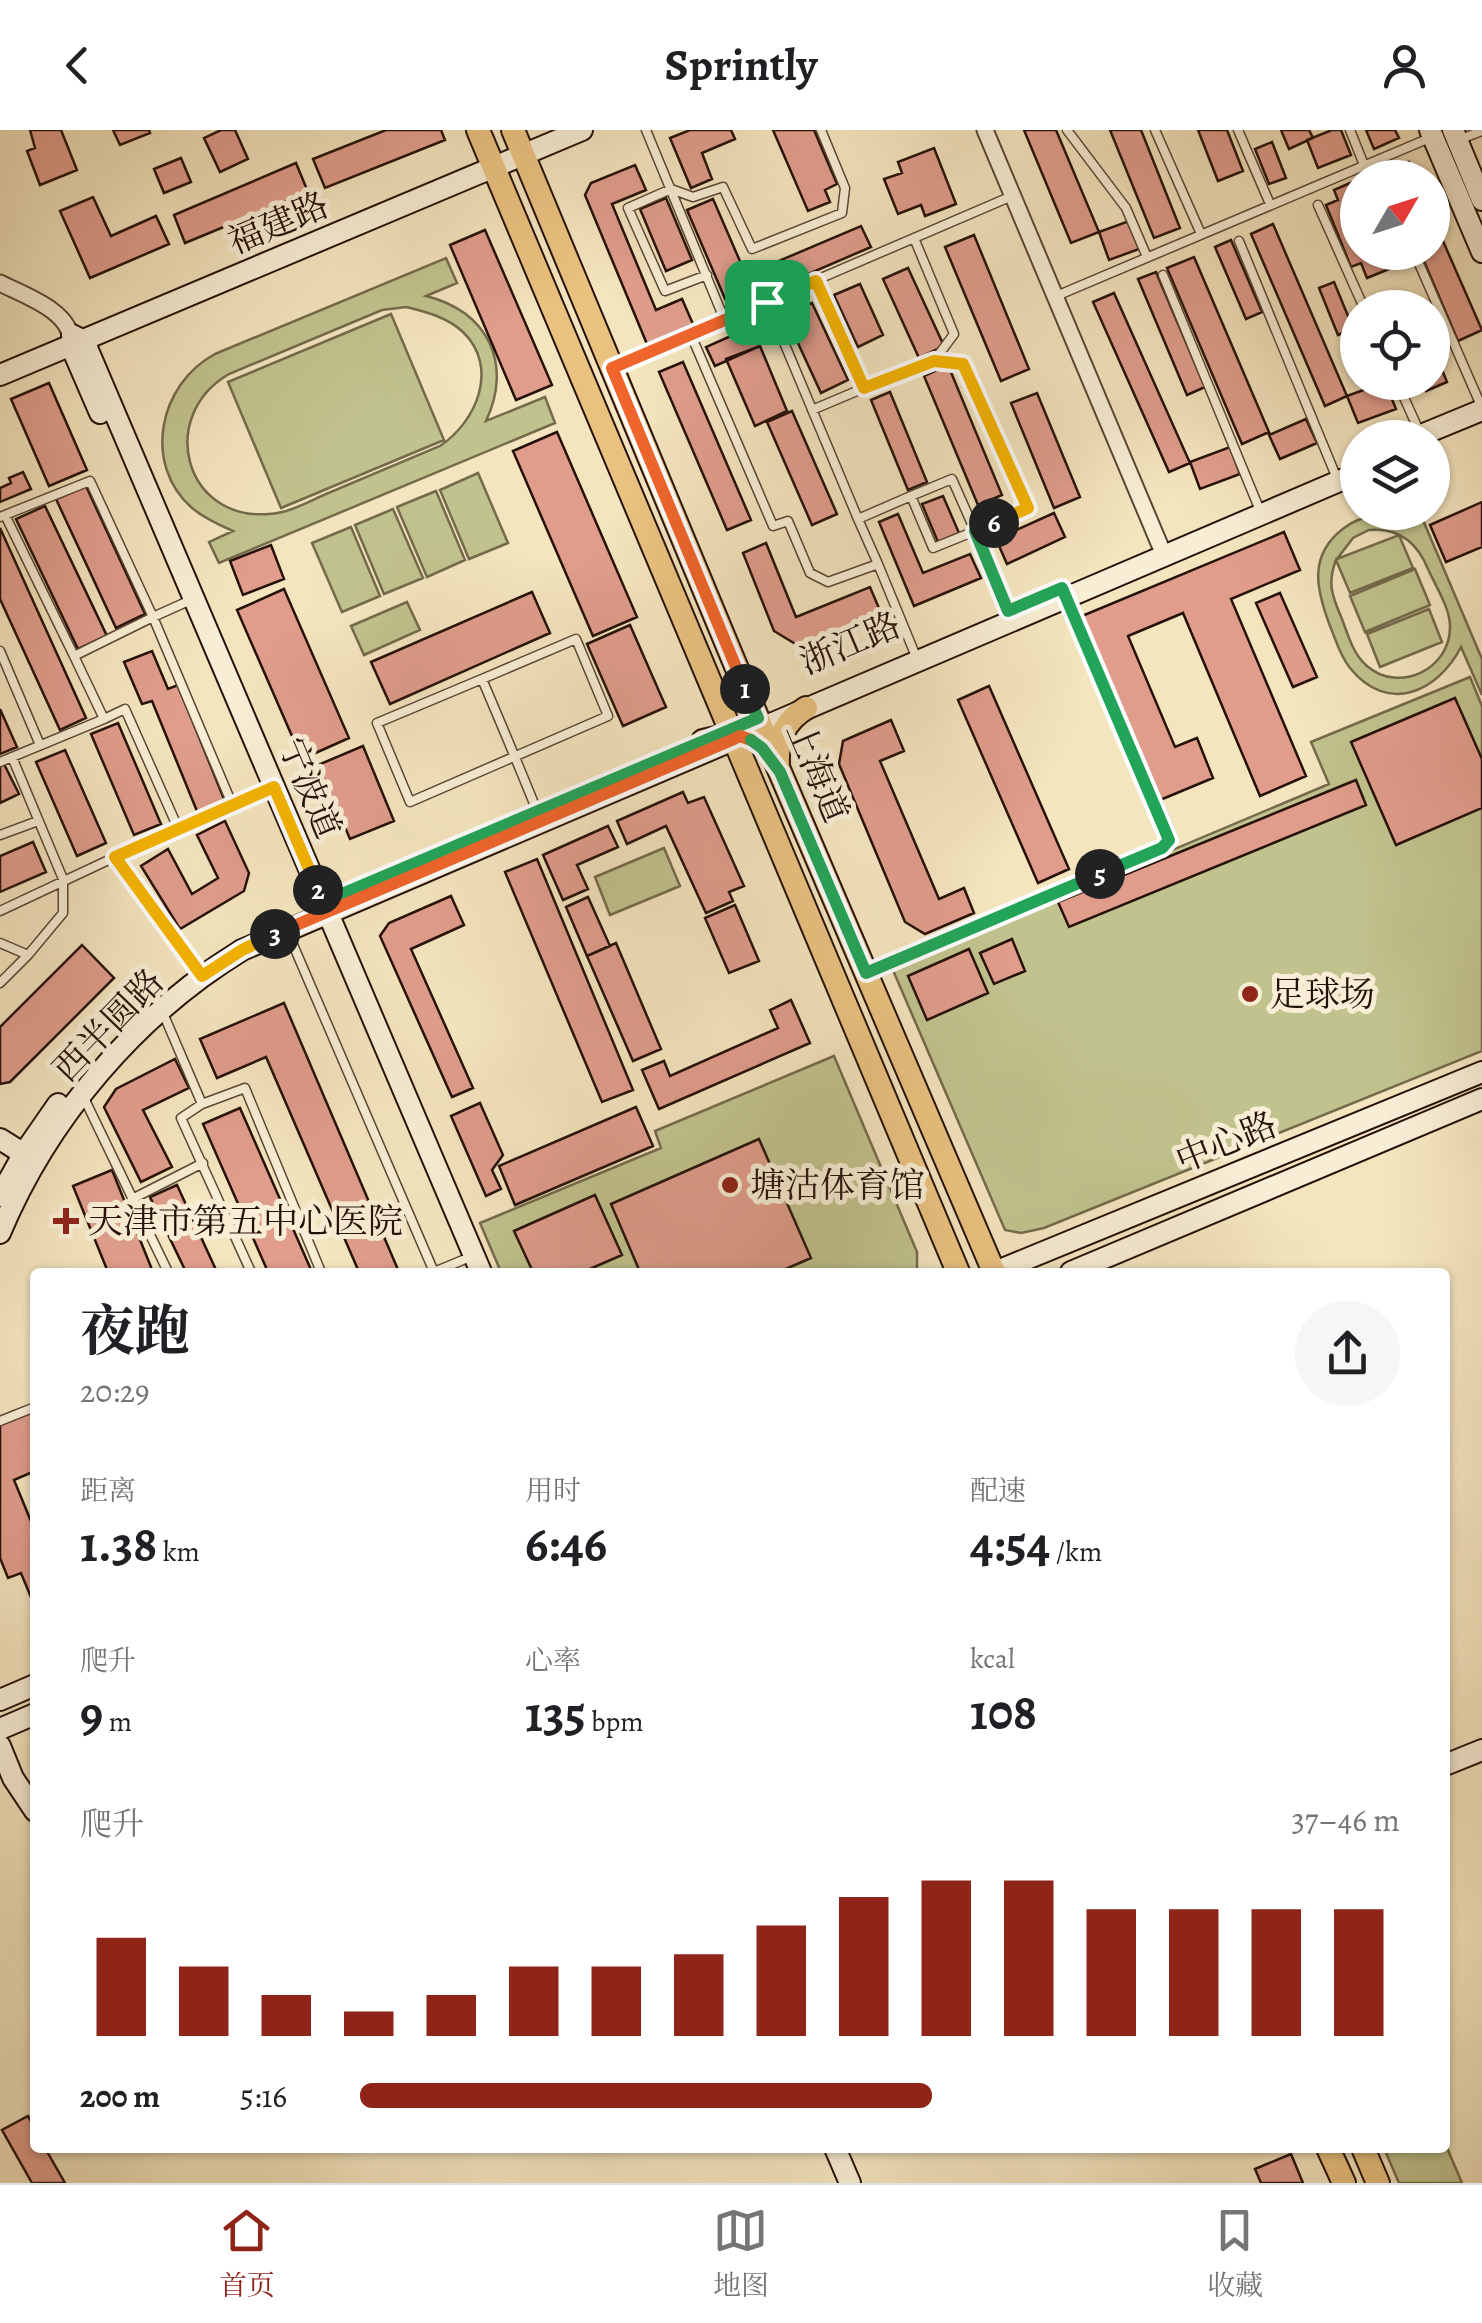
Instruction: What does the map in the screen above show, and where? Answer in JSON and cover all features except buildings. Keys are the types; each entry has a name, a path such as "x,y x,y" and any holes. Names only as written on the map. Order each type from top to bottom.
{"main road":[{"name":"上海道","path":"478,130 491,171 720,706 750,732 780,772 992,1268"},
{"name":"上海道","path":"519,143 612,368 750,732 756,789 956,1268"},
{"path":"780,772 778,750 782,732 803,704"},
{"path":"703,741 720,725 720,706"},
{"path":"703,741 750,732"},
{"path":"940,1230 943,1268"},
{"path":"940,1230 976,1268"},
{"path":"1330,2153 1344,2183"},
{"path":"1365,2153 1378,2183"}],"street":[{"name":"福建路","path":"0,375 491,171 519,143 555,130"},
{"name":"福建路","path":"519,143 582,130"},
{"path":"985,130 1162,551"},
{"path":"1444,134 1482,200"},
{"path":"1444,134 1482,252"},
{"path":"0,283 52,311 76,341"},
{"name":"福建路","path":"0,365 76,341"},
{"name":"宁波道","path":"76,341 320,910 479,1268"},
{"path":"1450,424 1482,409"},
{"path":"1450,430 1482,420"},
{"name":"浙江路","path":"320,910 750,732 803,704 1340,476"},
{"path":"866,973 1162,848 1169,840 1063,592"},
{"name":"浙江路","path":"540,816 703,741"},
{"name":"宁波道","path":"320,910 465,1266"},
{"name":"西半圆路","path":"0,1196 82,1094 199,971 320,910"},
{"name":"西半圆路","path":"0,1233 30,1158 70,1087 94,1060 154,1001 247,935 320,910"},
{"name":"中心路","path":"1004,1268 1482,1072"},
{"name":"中心路","path":"1081,1268 1482,1099"},
{"path":"0,1139 30,1158"},
{"path":"971,1217 988,1241 1002,1252 1018,1256 1056,1248"},
{"path":"1028,1268 1056,1248"},
{"path":"0,1700 30,1687"},
{"path":"0,1729 30,1716"},
{"path":"0,1746 6,1778 30,1821"},
{"path":"1450,1763 1482,1750"},
{"path":"1450,1774 1482,1760"},
{"path":"6,1778 30,1805"},
{"path":"837,2153 850,2183"},
{"path":"849,2153 862,2183"}],"lane":[{"path":"646,130 725,320"},
{"path":"706,275 665,291 628,208 671,189 693,197 723,188 752,249 842,213 845,188 821,130"},
{"path":"1067,130 1126,208 1147,257"},
{"path":"1155,130 1201,234"},
{"path":"1238,130 1270,204"},
{"path":"1350,130 1362,160"},
{"path":"1377,160 1444,134 1482,131"},
{"path":"1054,297 1340,175"},
{"path":"612,368 1012,196"},
{"path":"1318,205 1356,290"},
{"path":"914,238 954,334 934,361"},
{"path":"1239,241 1340,468"},
{"path":"1422,270 1482,409"},
{"path":"1163,275 1259,509"},
{"path":"816,281 864,388"},
{"path":"767,302 916,656"},
{"path":"691,335 773,526 788,521 810,573 828,582 878,564"},
{"path":"812,410 934,361 963,364 1028,508 933,548 911,496"},
{"path":"858,519 952,479 1010,615"},
{"path":"104,718 2,516 90,481 154,617 232,804"},
{"path":"74,656 189,601"},
{"path":"576,639 608,716 410,802 377,723 482,679 576,639"},
{"path":"0,651 40,745"},
{"path":"482,679 540,816"},
{"path":"0,762 125,709 178,828"},
{"path":"0,983 63,913 63,880 12,758"},
{"path":"0,912 268,789"},
{"path":"0,835 38,821"},
{"path":"115,857 199,971"},
{"path":"286,929 432,1268"},
{"path":"0,943 28,954"},
{"path":"162,1009 202,1104"},
{"path":"249,1268 181,1118 202,1104 245,1088 319,1268"},
{"path":"82,1094 166,1268"},
{"path":"132,1199 203,1163"},
{"path":"0,1421 30,1409"}],"green space":[{"path":"446,258 457,283 426,296 465,314 489,343 497,380 486,421 545,397 555,423 219,563 209,542 233,531 197,512 176,490 163,448 170,404 196,367 215,354","holes":["406,307 457,327 474,346 480,362 479,394 453,436 440,446 276,513 240,512 217,501 200,484 190,462 188,439 193,415 207,392 229,374 382,310"]},
{"path":"391,314 444,440 281,508 228,382"},
{"path":"478,473 508,543 469,559 440,490"},
{"path":"436,491 465,560 427,577 397,507"},
{"path":"393,509 423,578 384,594 355,525"},
{"path":"351,527 380,596 342,612 312,543"},
{"path":"1342,530 1369,530 1353,538 1337,559 1399,535 1413,568 1350,593 1336,560 1332,590 1349,638 1362,661 1380,674 1408,677 1433,665 1442,654 1448,641 1449,619 1418,551 1406,538 1398,534 1389,531 1380,530 1427,530 1482,659 1482,695 1461,647 1439,676 1411,692 1380,691 1350,668 1338,648 1319,586 1320,561 1332,538"},
{"path":"1415,569 1430,605 1365,632 1350,596"},
{"path":"407,602 420,630 364,655 351,626"},
{"path":"1429,609 1442,642 1380,667 1367,634"},
{"path":"1470,677 1482,706 1482,1051 1044,1228 1021,1233 1005,1230 892,968 1329,784 1311,742"},
{"path":"664,848 680,886 610,915 595,877"},
{"name":"塘沽体育馆","path":"834,1056 917,1252 917,1268 499,1268 480,1223 661,1148 655,1131"},
{"path":"1386,2153 1449,2153 1462,2183 1399,2183"}],"place":[{"name":"足球场","path":"1250,994"},
{"name":"塘沽体育馆","path":"730,1185"},
{"name":"天津市第五中心医院","path":"66,1221"}],"route":[{"path":"816,281 864,388 934,361 963,364 1028,508 975,531 1008,611 1062,588 1169,840 1162,848 866,973 780,772 762,748 740,736 269,937 202,976 115,857 274,787 323,902 758,718 612,368 767,302 816,281"}]}
